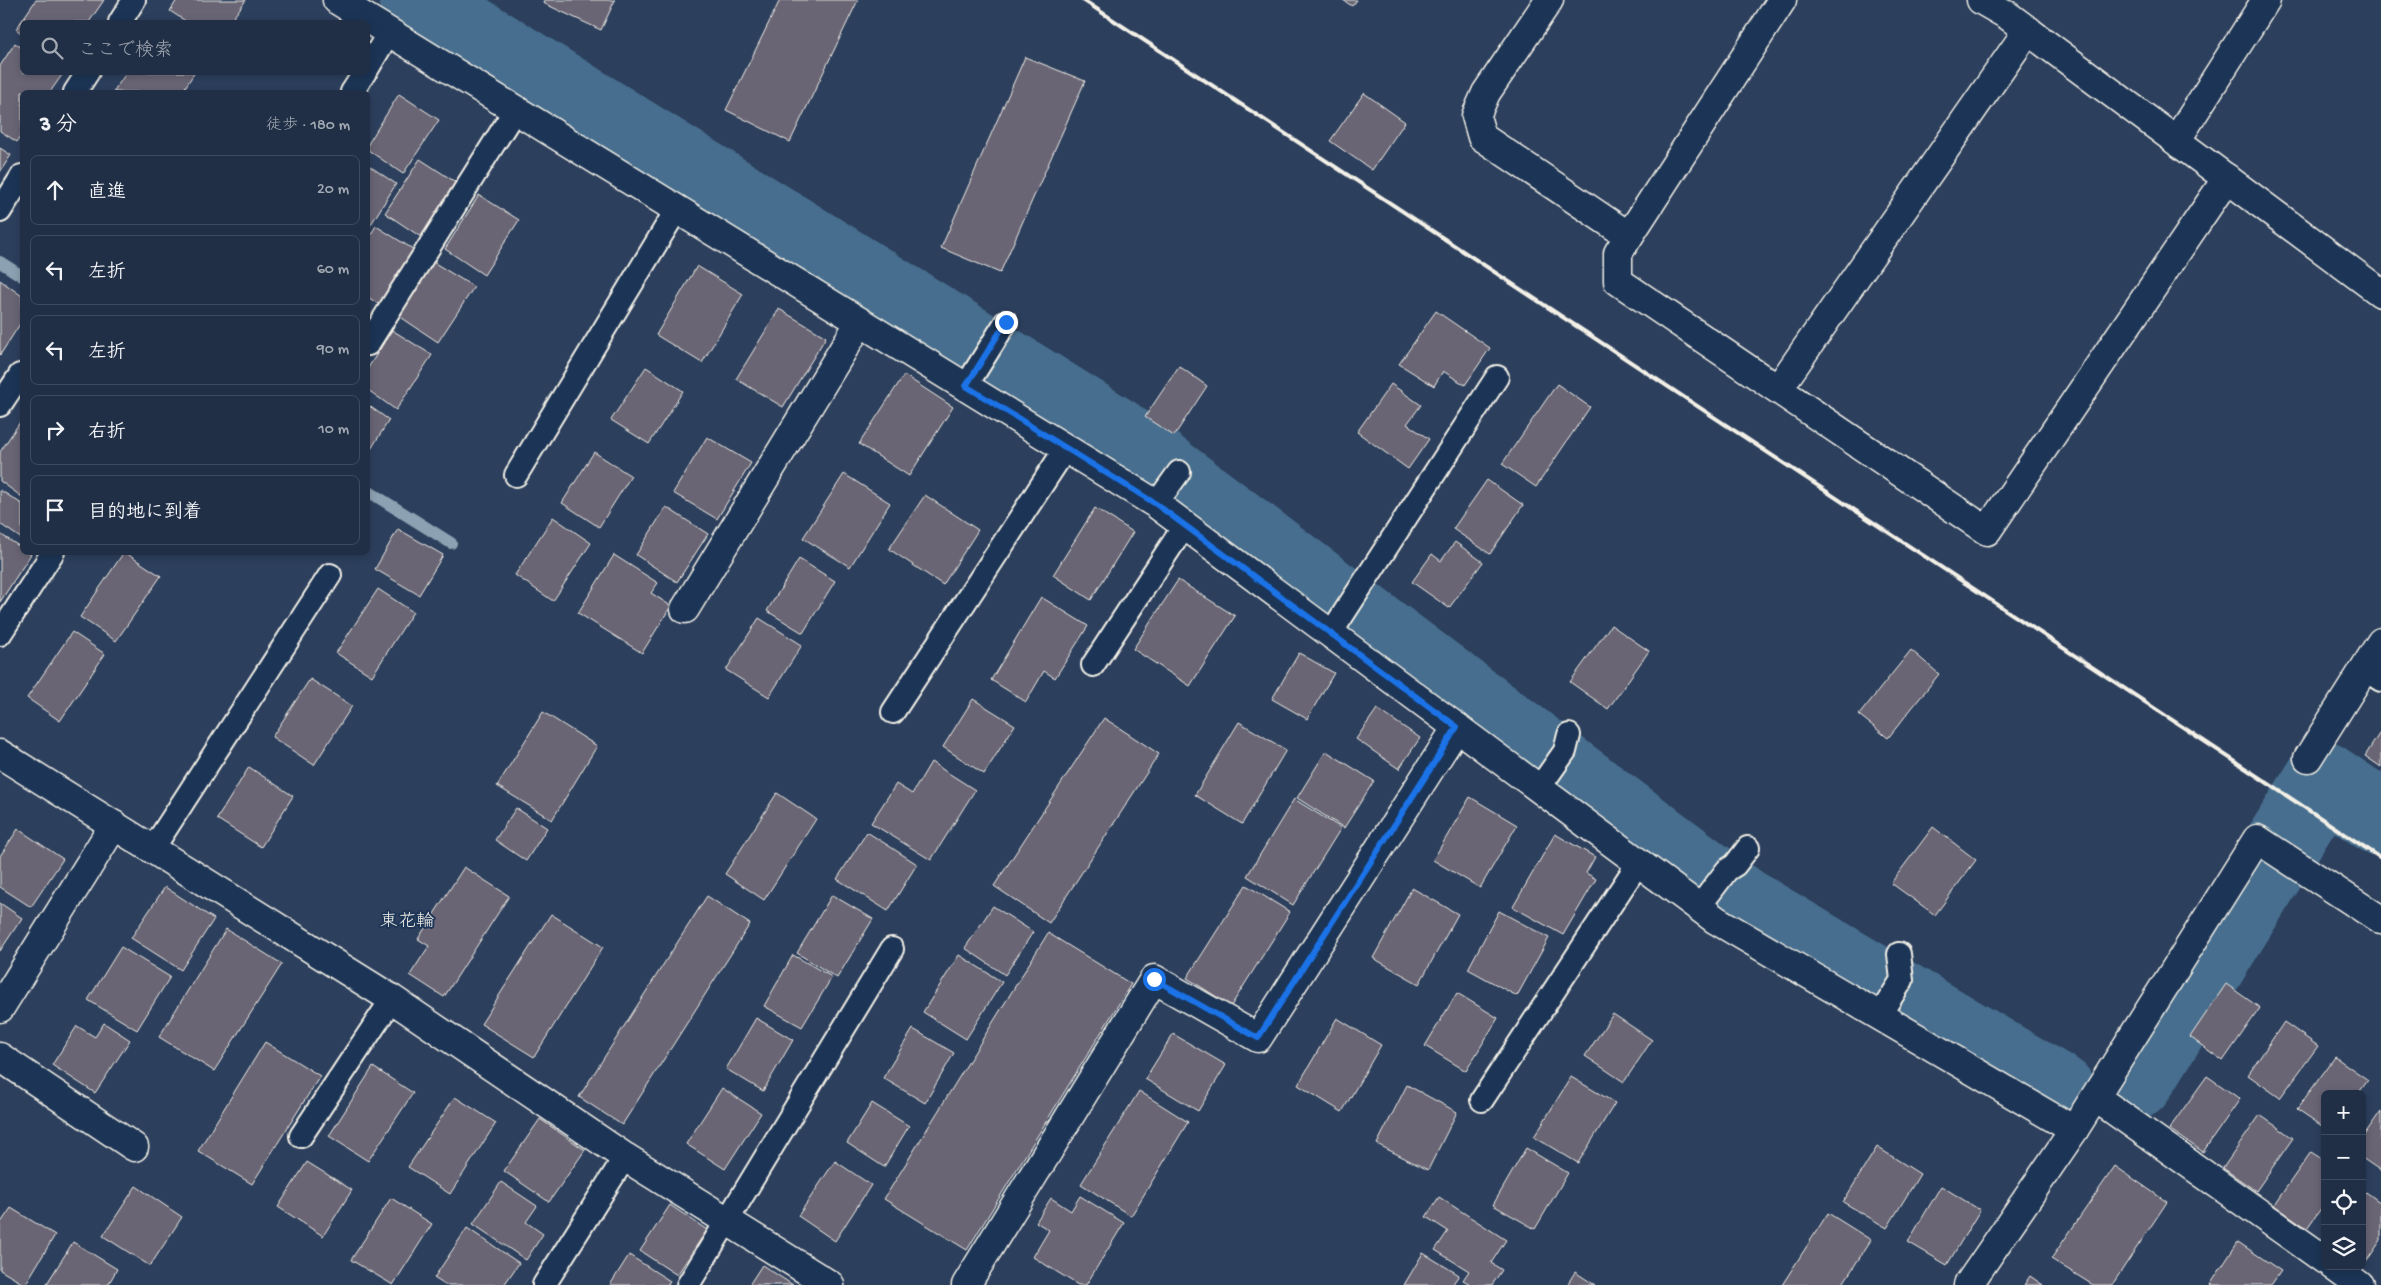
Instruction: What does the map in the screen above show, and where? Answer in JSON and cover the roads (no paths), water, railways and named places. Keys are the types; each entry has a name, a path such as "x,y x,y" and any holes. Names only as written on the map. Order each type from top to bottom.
{"street":[{"path":"337,0 370,20"},
{"path":"1549,0 1486,93 1476,116 1482,137 1629,236"},
{"path":"1782,0 1618,253 1618,280 1987,531 2227,178"},
{"path":"1982,0 2028,30 2381,293"},
{"path":"2176,141 2266,0"},
{"path":"370,20 860,322 967,385 1066,448 1159,500 1185,525 1333,629 1457,727 1543,783 1638,862 1702,902 1716,920 1882,1011 2074,1130"},
{"path":"1778,390 2028,30"},
{"path":"685,609 860,322"},
{"path":"2308,758 2372,675 2381,642"},
{"path":"966,1285 1154,979 1258,1038 1457,727"},
{"path":"0,754 392,999 625,1157 726,1222 830,1285"},
{"path":"0,1008 114,825"},
{"path":"1968,1285 2074,1130 2257,839 2381,920"},
{"path":"0,1057 134,1146"},
{"path":"2095,1097 2321,1257"},
{"path":"2338,1270 2359,1285"}],"lane":[{"path":"121,20 134,0"},
{"path":"370,65 389,32"},
{"path":"76,90 86,75"},
{"path":"353,90 362,75"},
{"path":"370,341 515,110"},
{"path":"0,212 20,179"},
{"path":"516,475 677,210"},
{"path":"967,385 1006,322"},
{"path":"0,404 20,375"},
{"path":"1333,629 1497,377"},
{"path":"893,712 1066,448"},
{"path":"1159,500 1179,472"},
{"path":"1093,665 1185,525"},
{"path":"0,634 51,555"},
{"path":"152,850 330,576"},
{"path":"1543,783 1567,743"},
{"path":"1702,902 1727,870 1735,864 1748,848"},
{"path":"1482,1100 1638,862"},
{"path":"688,1285 892,949"},
{"path":"1882,1011 1902,980 1899,954"},
{"path":"301,1136 392,999"},
{"path":"544,1285 625,1157"}],"waterway":[{"path":"417,0 1114,434 1741,904 2058,1092"},
{"path":"0,262 20,275"},
{"path":"370,492 451,543"},
{"path":"2135,1082 2323,779 2381,818"}],"railway":[{"path":"1083,0 2381,858"}],"district":[{"name":"東花輪","path":"407,920"}]}
